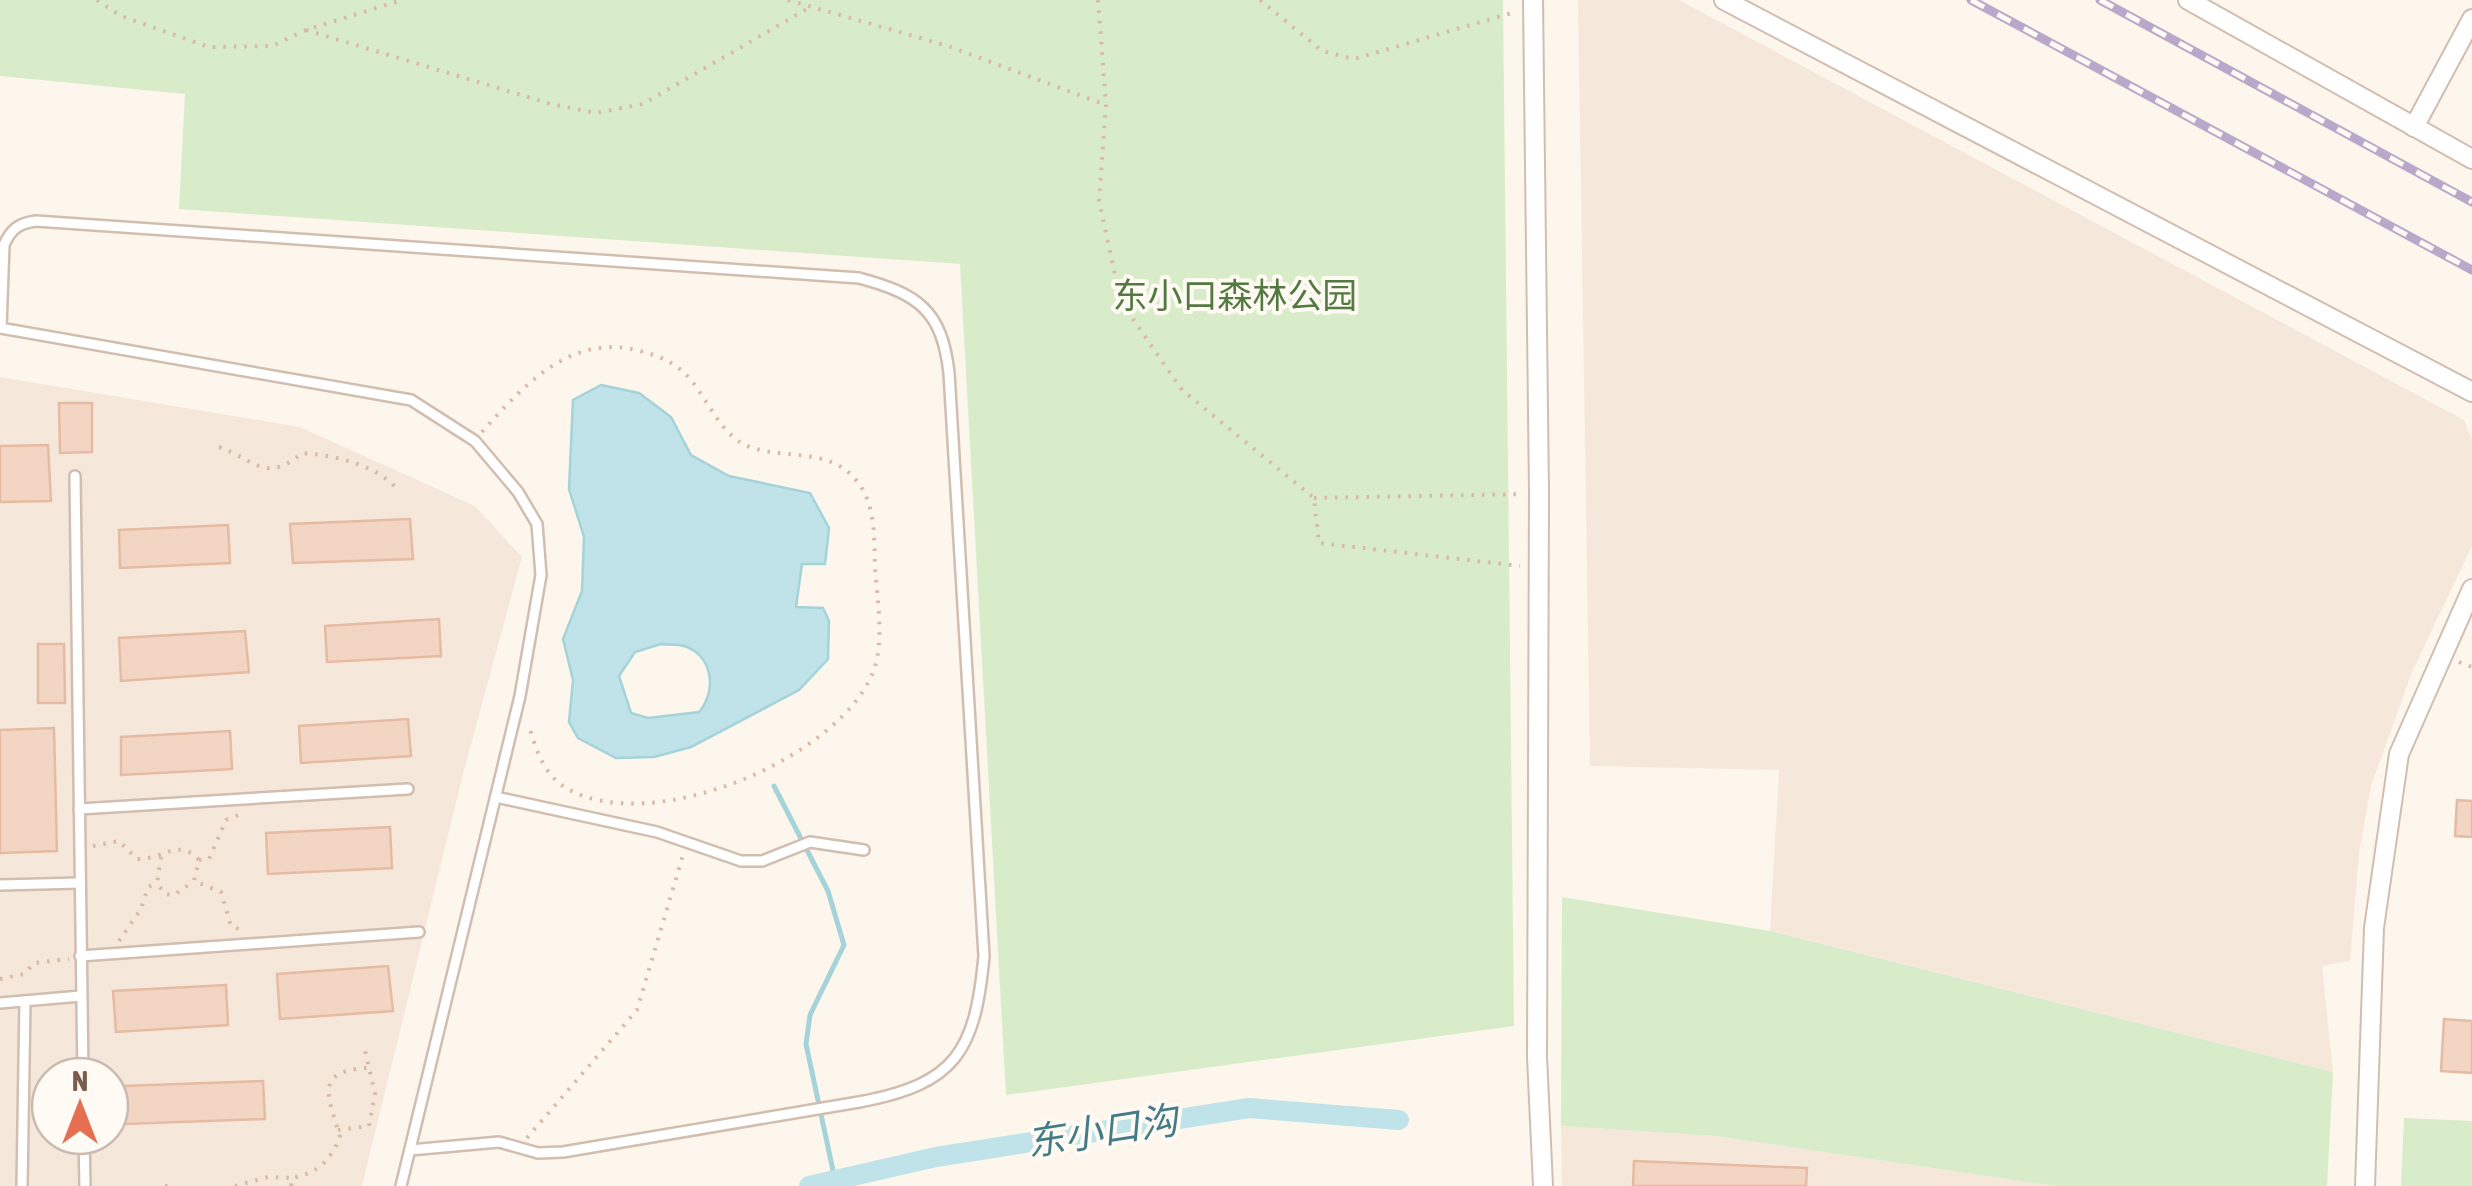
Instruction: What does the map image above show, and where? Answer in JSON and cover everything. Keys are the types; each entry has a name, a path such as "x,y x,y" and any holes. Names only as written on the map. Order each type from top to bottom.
{"street":[{"path":"1724,0 2472,392"},
{"path":"2188,0 2472,159"},
{"path":"1533,2 1540,493 1537,1057 1542,1186"},
{"path":"2414,127 2472,19"},
{"path":"2365,1186 2374,928 2399,754 2472,589"}],"lane":[{"path":"401,1186 520,696 541,575 537,524 518,492 474,441 412,400 0,328 4,245 10,232 22,223 859,278 916,300 936,319 946,343 949,373 984,956 981,991 962,1052 939,1076 906,1093 829,1107 562,1152 538,1153 498,1142 410,1150"},
{"path":"75,476 82,1056"},
{"path":"79,808 408,789"},
{"path":"496,797 658,832 686,845 741,861 762,861 810,842 864,850"},
{"path":"0,885 80,883"},
{"path":"80,956 247,948 419,932"},
{"path":"0,1003 81,996"},
{"path":"22,1186 26,1001"},
{"path":"85,1156 86,1186"}],"path":[{"path":"98,0 121,16 209,48 272,46 306,30 402,0"},
{"path":"788,0 948,46 1106,104"},
{"path":"1098,0 1106,104 1099,201 1120,302 1182,390 1314,498 1540,493"},
{"path":"1260,0 1322,51 1354,59 1427,40 1533,2"},
{"path":"306,30 551,104 596,113 643,104 812,6"},
{"path":"474,441 520,389 550,367 584,349 624,346 681,369 726,430 748,446 835,461 857,480 872,510 878,622 874,670 853,710 750,778 681,800 642,806 600,804 562,786 537,754 520,696"},
{"path":"219,446 270,470 286,467 302,453 321,454 369,470 398,490"},
{"path":"1314,498 1320,543 1539,568"},
{"path":"199,860 208,858 217,847 226,820 255,811 255,798"},
{"path":"80,846 119,841 137,858 160,857 176,847 188,849 199,860"},
{"path":"521,1146 637,1010 686,845"},
{"path":"160,857 158,883 165,894 174,895 194,881 199,860"},
{"path":"194,881 222,892 231,926 244,932 247,948"},
{"path":"112,954 128,922 141,910 148,887 158,883"},
{"path":"0,978 24,974 34,962 80,956"},
{"path":"338,1130 369,1126 375,1094 364,1046"},
{"path":"235,1186 268,1177 312,1174 332,1158 338,1130 327,1103 330,1081 340,1071 368,1068"},
{"path":"291,1186 293,1178"}],"shaded area":[{"path":"1578,0 1679,0 2464,420 2472,440 2472,546 2412,672 2371,786 2359,853 2350,961 2322,966 2333,1072 1770,931 1779,770 1590,766"},
{"path":"0,377 300,427 475,506 522,557 463,774 362,1186 0,1186"},
{"path":"1561,1126 1715,1136 2055,1186 1562,1186"}],"green space":[{"name":"东小口森林公园","path":"0,0 1503,0 1514,1026 1006,1095 960,264 179,209 185,94 0,76"},
{"path":"1562,897 1770,931 2333,1072 2327,1186 2055,1186 1715,1136 1561,1126"},
{"path":"2404,1118 2472,1121 2472,1186 2401,1186"}],"water":[{"path":"601,385 639,393 671,417 691,455 729,476 810,493 829,528 825,564 802,564 796,607 823,608 829,621 828,659 799,690 691,747 654,757 616,758 578,738 569,722 573,680 563,639 582,591 584,537 569,489 573,400","holes":["661,644 687,647 703,659 710,686 699,712 648,718 631,713 619,676 635,652"]}],"building":[{"path":"59,403 92,403 92,452 60,453"},
{"path":"48,445 51,501 0,502 0,446"},
{"path":"410,519 413,559 293,563 290,524"},
{"path":"228,525 230,563 120,568 119,530"},
{"path":"439,619 441,656 327,662 325,626"},
{"path":"245,631 249,672 121,681 119,638"},
{"path":"38,644 64,644 65,703 38,703"},
{"path":"408,719 411,756 301,763 299,726"},
{"path":"54,728 57,851 0,853 0,730"},
{"path":"230,731 232,769 121,775 121,737"},
{"path":"2457,800 2472,801 2472,837 2455,836"},
{"path":"390,827 392,868 268,874 266,833"},
{"path":"388,966 393,1011 280,1019 277,974"},
{"path":"226,985 228,1025 116,1032 113,991"},
{"path":"2444,1019 2472,1021 2472,1073 2441,1071"},
{"path":"263,1081 265,1119 130,1124 130,1086"},
{"path":"1634,1161 1807,1168 1806,1186 1633,1186"}],"waterway":[{"path":"774,786 828,891 844,945 810,1015 806,1044 835,1180"},
{"name":"东小口沟","path":"809,1186 936,1157 1249,1108 1399,1120"}],"railway":[{"path":"1971,0 2472,270"},
{"path":"2100,0 2472,202"}]}
